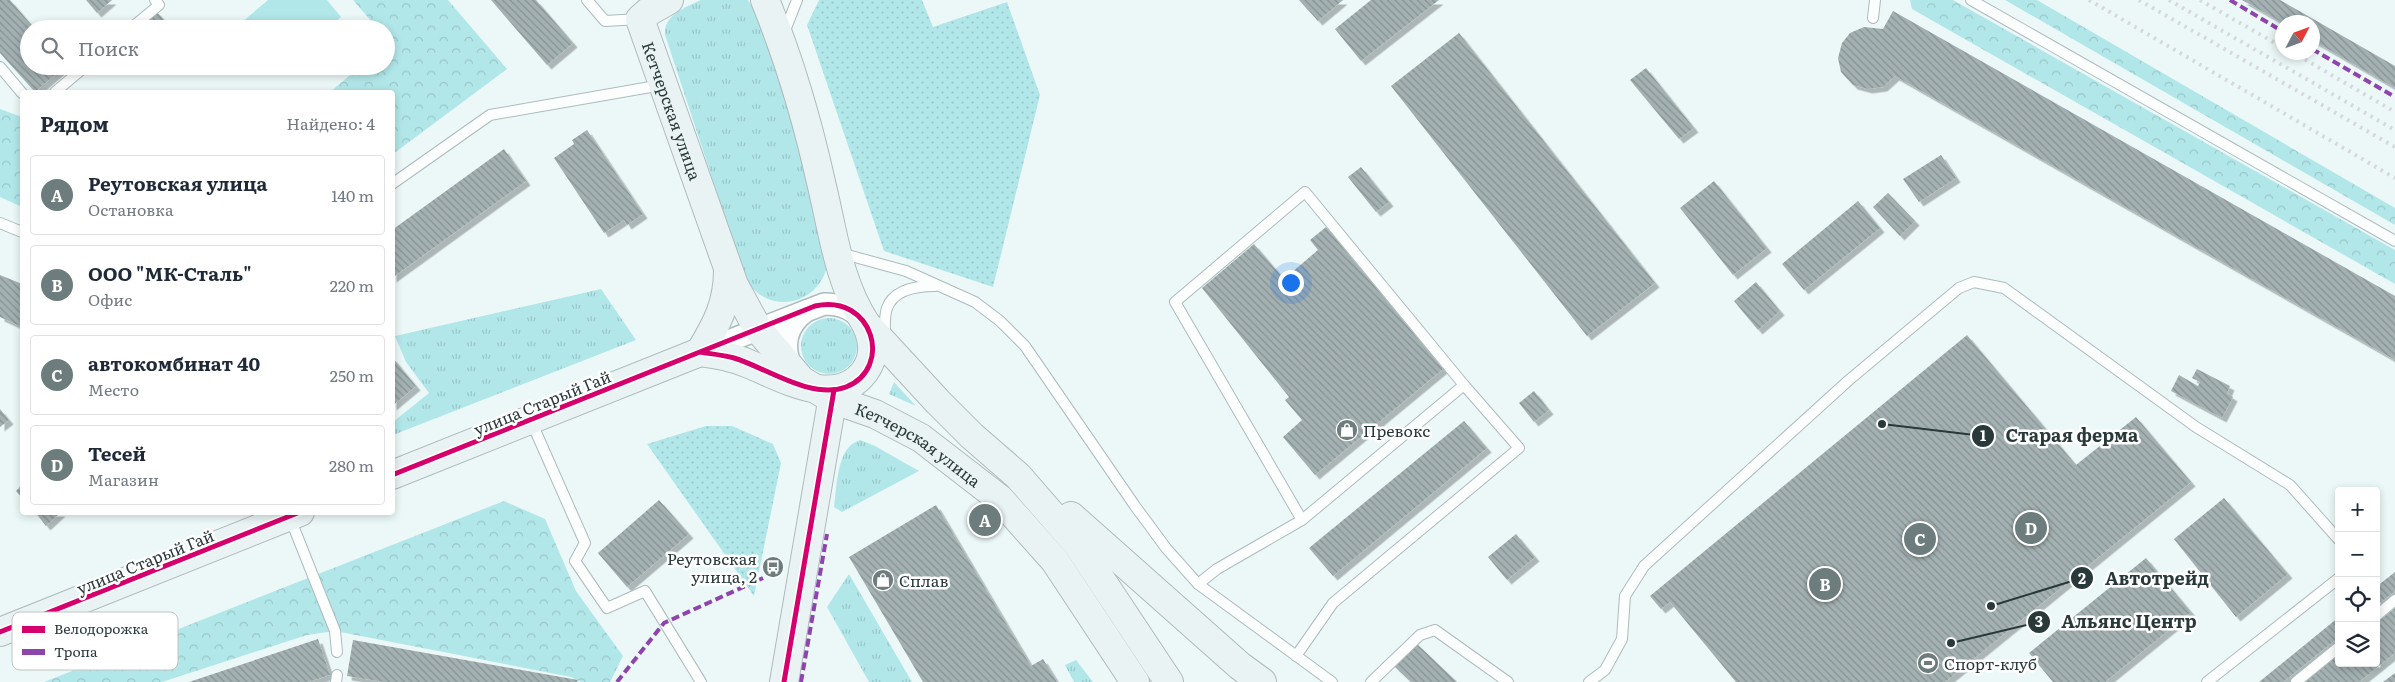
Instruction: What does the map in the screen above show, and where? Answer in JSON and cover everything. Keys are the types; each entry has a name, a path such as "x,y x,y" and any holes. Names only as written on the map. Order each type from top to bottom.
{"main road":[{"path":"640,19 669,0"},
{"name":"Кетчерская улица","path":"766,1 796,79 847,289 866,324 952,416 1018,476 1078,545 1169,682"},
{"name":"Кетчерская улица","path":"640,19 728,268 742,303 758,329 818,387 921,438 1000,498 1055,561 1135,682"},
{"path":"728,268 728,290 725,304 714,329 700,352 734,358 782,378 818,387 848,386 860,378 867,369 873,347 866,324"},
{"name":"улица Старый Гай","path":"395,474 700,352"},
{"path":"784,682 818,387"},
{"path":"1018,476 1074,519 1240,666 1262,682"},
{"name":"улица Старый Гай","path":"42,612 294,515"}],"street":[{"name":"улица Старый Гай","path":"700,352 824,304 842,306 857,314 866,324"},
{"path":"815,306 800,315 789,330 786,348 787,358 818,387"}],"lane":[{"path":"141,20 159,5 155,0"},
{"path":"587,0 605,21 640,19"},
{"path":"781,38 797,0"},
{"path":"1873,18 1874,0"},
{"path":"1971,0 2395,241"},
{"path":"0,67 20,91"},
{"path":"57,90 75,75"},
{"path":"395,182 490,115 662,85"},
{"path":"1296,656 1333,603 1519,448 1464,385 1305,192 1176,302 1302,520"},
{"path":"0,223 20,231"},
{"path":"837,252 906,271 988,311 1013,332 1025,346 1135,506 1166,548 1198,584 1332,682"},
{"path":"1589,682 1605,670 1622,639 1626,596 1644,566 1849,380 1959,288 1974,282 2004,288 2196,427 2290,485 2335,536"},
{"path":"884,344 886,309 890,302 899,294 912,288 941,287"},
{"path":"1198,584 1216,569 1302,520 1464,385"},
{"path":"530,420 585,543 575,561 607,608 644,591 701,682"},
{"path":"294,515 335,631 337,652"},
{"path":"2208,682 2335,581"},
{"path":"2380,613 2395,600"},
{"path":"1371,682 1420,635 1435,630 1508,682"},
{"path":"2296,682 2335,650"}],"green space":[{"path":"268,0 327,0 341,17 338,20 244,20"},
{"path":"353,0 448,0 507,69 395,153 395,90 332,90 350,75 395,75 395,20 370,20"},
{"path":"701,0 748,0 756,12 784,84 828,262 823,277 815,289 804,297 792,301 779,302 766,298 755,290 745,278 665,35 665,28 672,17 682,9"},
{"path":"819,0 922,0 933,27 1007,2 1040,95 993,287 884,251 807,25"},
{"path":"1910,0 1953,0 2395,250 2395,284 1912,9"},
{"path":"2005,0 2037,0 2395,208 2395,225"},
{"path":"0,109 20,116 20,206 0,197"},
{"path":"601,289 636,340 395,434 395,420 429,393 406,362 395,336"},
{"path":"823,318 835,318 845,322 853,330 857,346 853,362 845,370 835,374 823,374 813,370 805,362 801,352 801,340 805,330 813,322"},
{"path":"894,382 916,406 889,394"},
{"path":"706,426 732,426 773,444 781,463 754,596 647,444"},
{"path":"860,440 875,446 919,471 842,512 834,507 839,469 846,451 852,444"},
{"path":"504,501 545,519 576,591 623,656 610,682 581,682 571,677 335,631 307,635 162,682 44,682 74,670 178,670 178,629"},
{"path":"849,574 912,682 869,682 827,607"},
{"path":"1076,660 1093,682 1074,682 1065,665"}],"building":[{"path":"0,0 10,0 27,20 20,20 20,75 55,75 37,90 33,90 0,53"},
{"path":"86,0 112,0 97,13"},
{"path":"491,0 536,0 573,43 547,65"},
{"path":"1299,0 1343,0 1318,21"},
{"path":"1371,0 1439,0 1361,61 1335,29"},
{"path":"2242,0 2280,0 2306,15 2275,15 2275,19"},
{"path":"156,11 164,20 146,20"},
{"path":"1893,11 2395,296 2395,360 1895,76 1883,87 1868,89 1853,85 1841,72 1838,58 1842,43 1850,33 1864,27 1883,29"},
{"path":"2320,23 2395,66 2395,88 2320,45"},
{"path":"1459,33 1655,283 1587,336 1391,86"},
{"path":"1646,68 1694,128 1679,139 1630,80"},
{"path":"587,130 643,214 627,225 624,220 604,233 554,158 574,144 572,140"},
{"path":"504,149 526,181 395,276 395,228"},
{"path":"1941,155 1956,178 1919,202 1903,179"},
{"path":"1361,167 1389,202 1376,212 1348,177"},
{"path":"1714,181 1767,248 1733,275 1680,208"},
{"path":"1888,193 1915,221 1900,236 1873,207"},
{"path":"1858,201 1880,228 1804,290 1782,264"},
{"path":"1326,227 1443,369 1315,475 1283,437 1302,420 1285,400 1289,397 1202,288 1254,244 1284,279 1318,250 1310,240"},
{"path":"0,275 20,283 20,326 0,317"},
{"path":"1756,282 1780,311 1758,330 1734,301"},
{"path":"1967,335 2076,465 2136,417 2191,482 1945,682 1736,682 1670,602 1661,609 1650,596"},
{"path":"395,361 416,386 395,404"},
{"path":"2197,369 2230,386 2227,393 2233,397 2222,418 2171,391 2179,375 2198,386 2200,382 2192,378"},
{"path":"1534,391 1549,410 1534,422 1519,403"},
{"path":"0,409 9,420 0,427"},
{"path":"1464,421 1487,448 1333,576 1309,548"},
{"path":"20,487 20,496 16,491"},
{"path":"2224,498 2288,574 2236,617 2174,539"},
{"path":"659,500 689,534 627,587 598,553"},
{"path":"936,505 1031,666 1043,659 1057,682 923,682 849,557"},
{"path":"37,515 58,515 46,526"},
{"path":"1516,534 1535,557 1507,580 1488,557"},
{"path":"2146,558 2191,612 2105,682 2053,682 2029,653"},
{"path":"2395,572 2395,591 2380,603 2380,584"},
{"path":"2395,608 2395,653 2380,665 2380,622 2380,620"},
{"path":"2335,620 2335,640 2283,682 2259,682"},
{"path":"318,639 330,675 308,682 189,682"},
{"path":"353,640 578,680 577,682 384,682 347,676"},
{"path":"1416,643 1457,682 1411,682 1394,666"},
{"path":"2335,657 2335,667 2378,667 2359,682 2305,682"},
{"path":"2395,673 2395,682 2383,682"}],"railway":[{"path":"2089,0 2395,178"},
{"path":"2139,0 2395,147"},
{"path":"2169,0 2395,130"},
{"path":"2200,0 2275,43"},
{"path":"2306,60 2395,112"}],"marked path":[{"path":"2230,0 2275,27"},
{"path":"2320,54 2395,97"},
{"path":"801,682 827,534"},
{"path":"617,682 664,623 763,578"}],"cycle path":[{"path":"395,474 815,306 835,305 851,311 863,321 870,334 873,350 870,364 861,378 846,387 832,390 804,386 734,358 700,352"},
{"path":"784,682 834,390"},
{"path":"50,612 292,515"},
{"path":"0,632 12,627"}],"place":[{"name":"Старая ферма","path":"1882,424"},
{"name":"Превокс","path":"1347,430"},
{"name":"Реутовская улица","path":"985,520"},
{"name":"Тесей","path":"2031,528"},
{"name":"автокомбинат 40","path":"1920,539"},
{"name":"Реутовская улица, 2","path":"773,567"},
{"name":"Сплав","path":"883,580"},
{"name":"ООО \"МК-Сталь\"","path":"1825,584"},
{"name":"Автотрейд","path":"1991,606"},
{"name":"Альянс Центр","path":"1951,643"},
{"name":"Спорт-клуб","path":"1928,663"}]}
